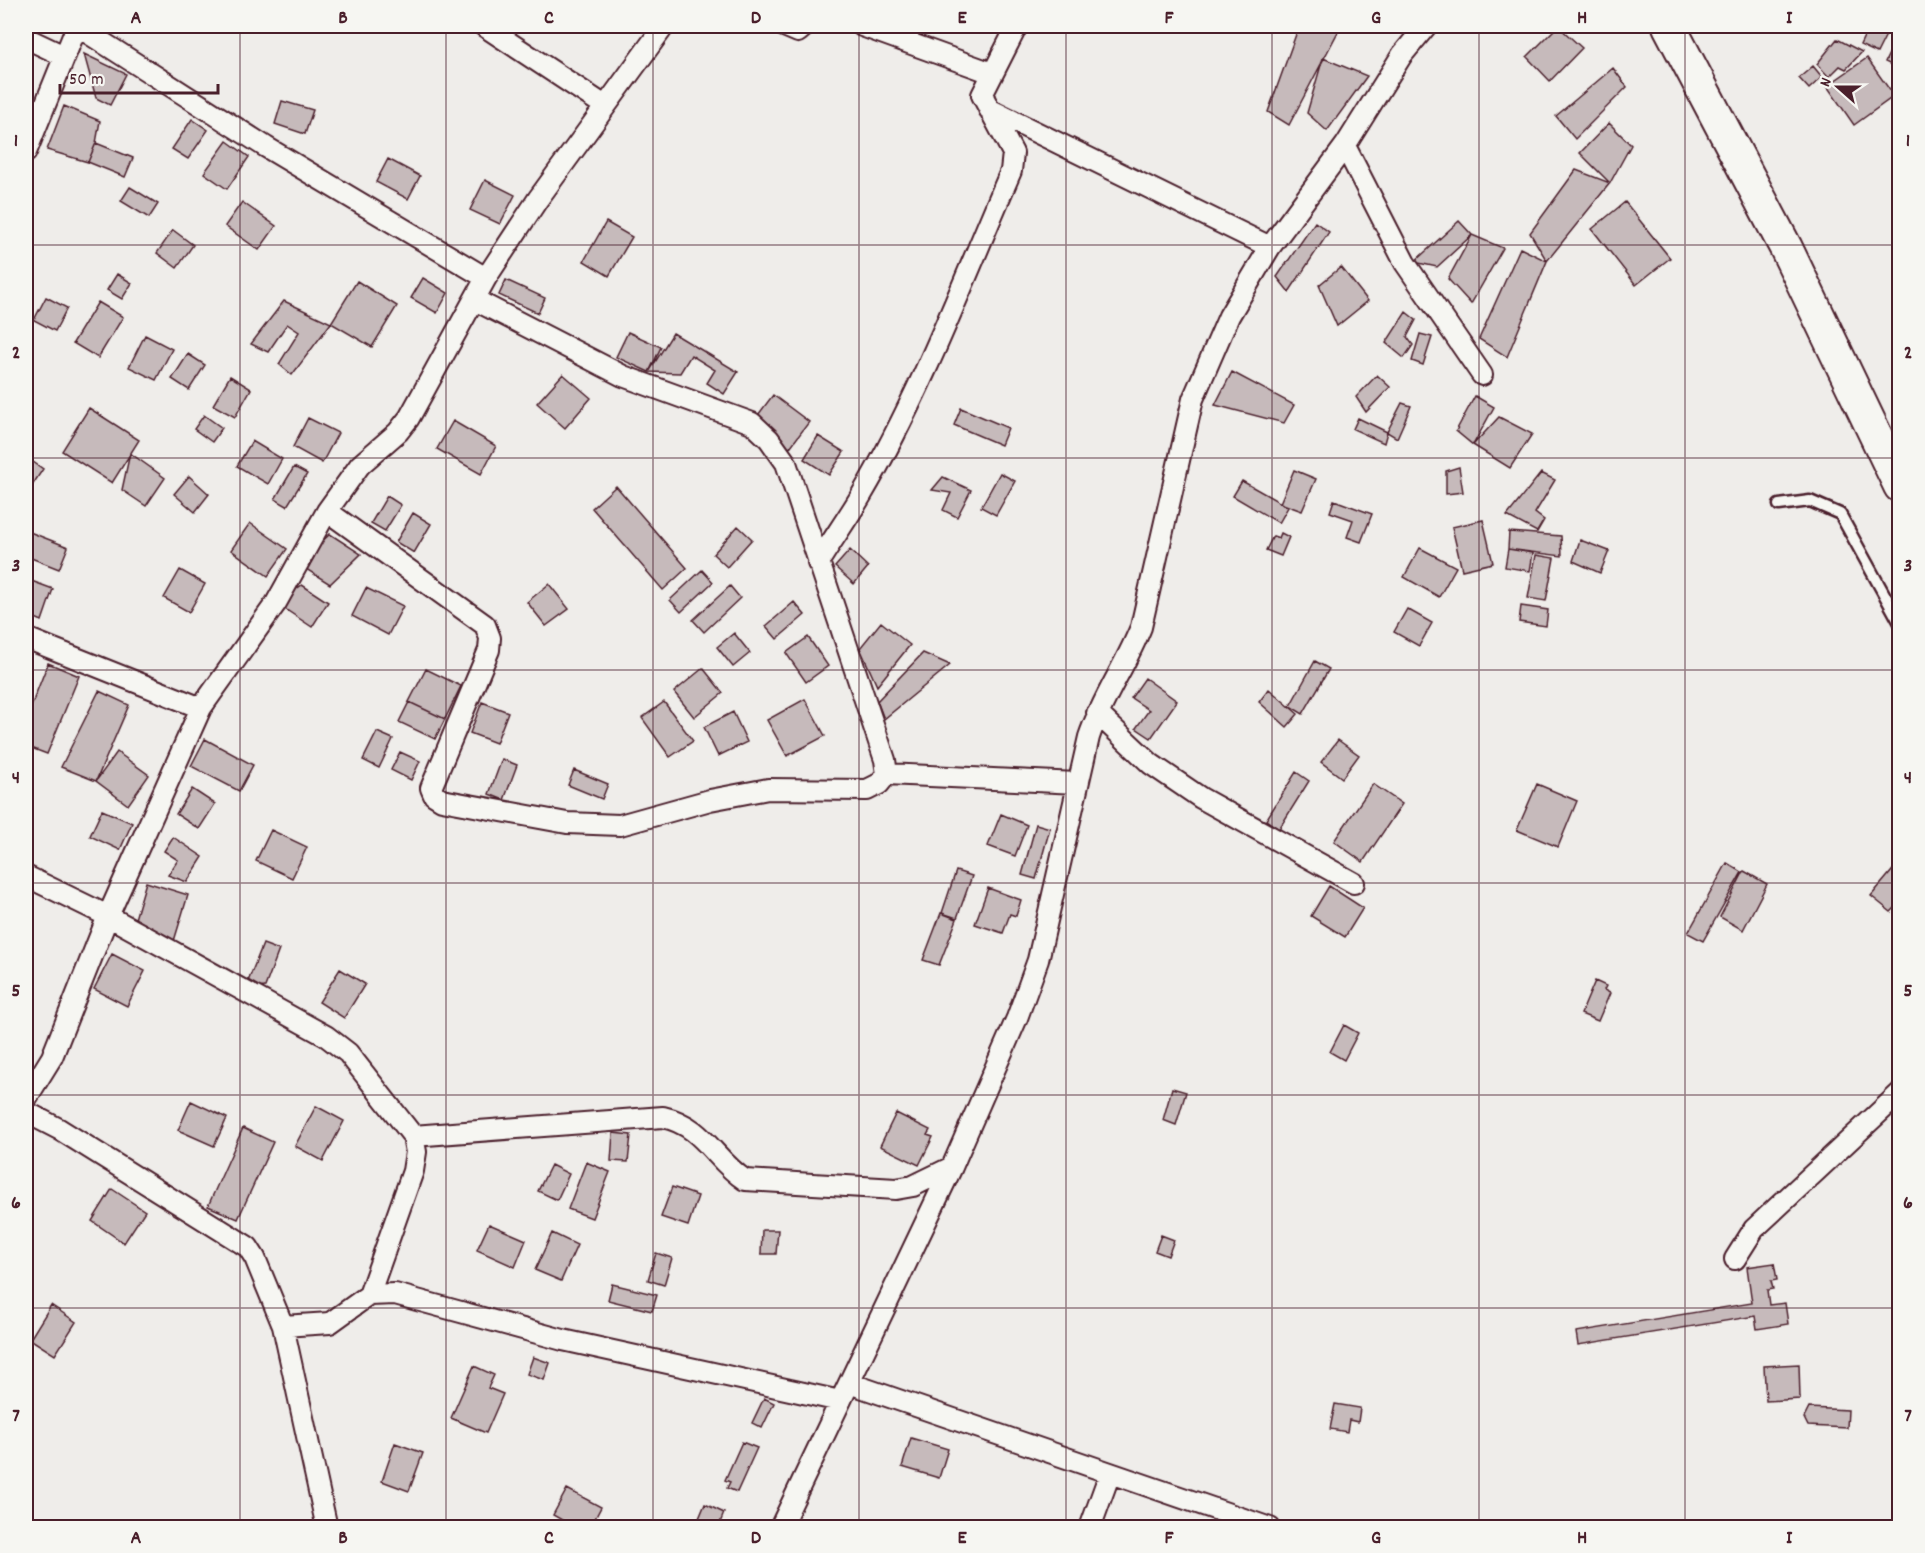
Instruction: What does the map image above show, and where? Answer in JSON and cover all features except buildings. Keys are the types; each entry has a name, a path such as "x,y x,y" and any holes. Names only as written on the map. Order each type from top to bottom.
{"main road":[{"path":"1669,26 1786,248 1899,486"}],"street":[{"path":"26,152 77,26 266,147 486,278"},
{"path":"484,26 605,106"},
{"path":"26,1099 52,1057 108,916 201,708 276,603 327,511 360,465 398,432 409,418 486,278 538,199 663,26"},
{"path":"784,26 798,32 805,26"},
{"path":"862,26 992,73"},
{"path":"818,563 862,494 896,431 931,359 1011,171 1013,153 982,95 1017,26"},
{"path":"780,1527 952,1167 1017,1018 1038,960 1077,783 1097,713 1131,652 1141,627 1193,399 1229,316 1270,247 1345,146 1402,55 1426,26"},
{"path":"26,38 64,56"},
{"path":"989,110 1270,247"},
{"path":"1345,146 1405,263 1482,375"},
{"path":"327,511 485,625 490,638 489,650 431,788 434,795 442,800 567,823 620,825 710,800 768,789 867,790 879,784 886,774 885,760 786,463 769,439 752,423 623,376 475,300"},
{"path":"26,638 201,708"},
{"path":"1097,713 1151,764 1201,798 1354,883"},
{"path":"886,774 1077,783"},
{"path":"26,876 108,916 326,1036 348,1053 413,1136 416,1152 413,1171 369,1295"},
{"path":"1735,1259 1754,1229 1899,1093"},
{"path":"26,1112 59,1129 248,1246 283,1326 327,1527"},
{"path":"413,1136 663,1117 681,1121 697,1132 745,1180 896,1189 913,1186 952,1167"},
{"path":"283,1326 330,1323 369,1295 395,1294 563,1340 845,1392 1110,1473 1270,1527"},
{"path":"1090,1527 1110,1473"}],"lane":[{"path":"1779,506 1810,501 1840,514 1899,623"}]}
